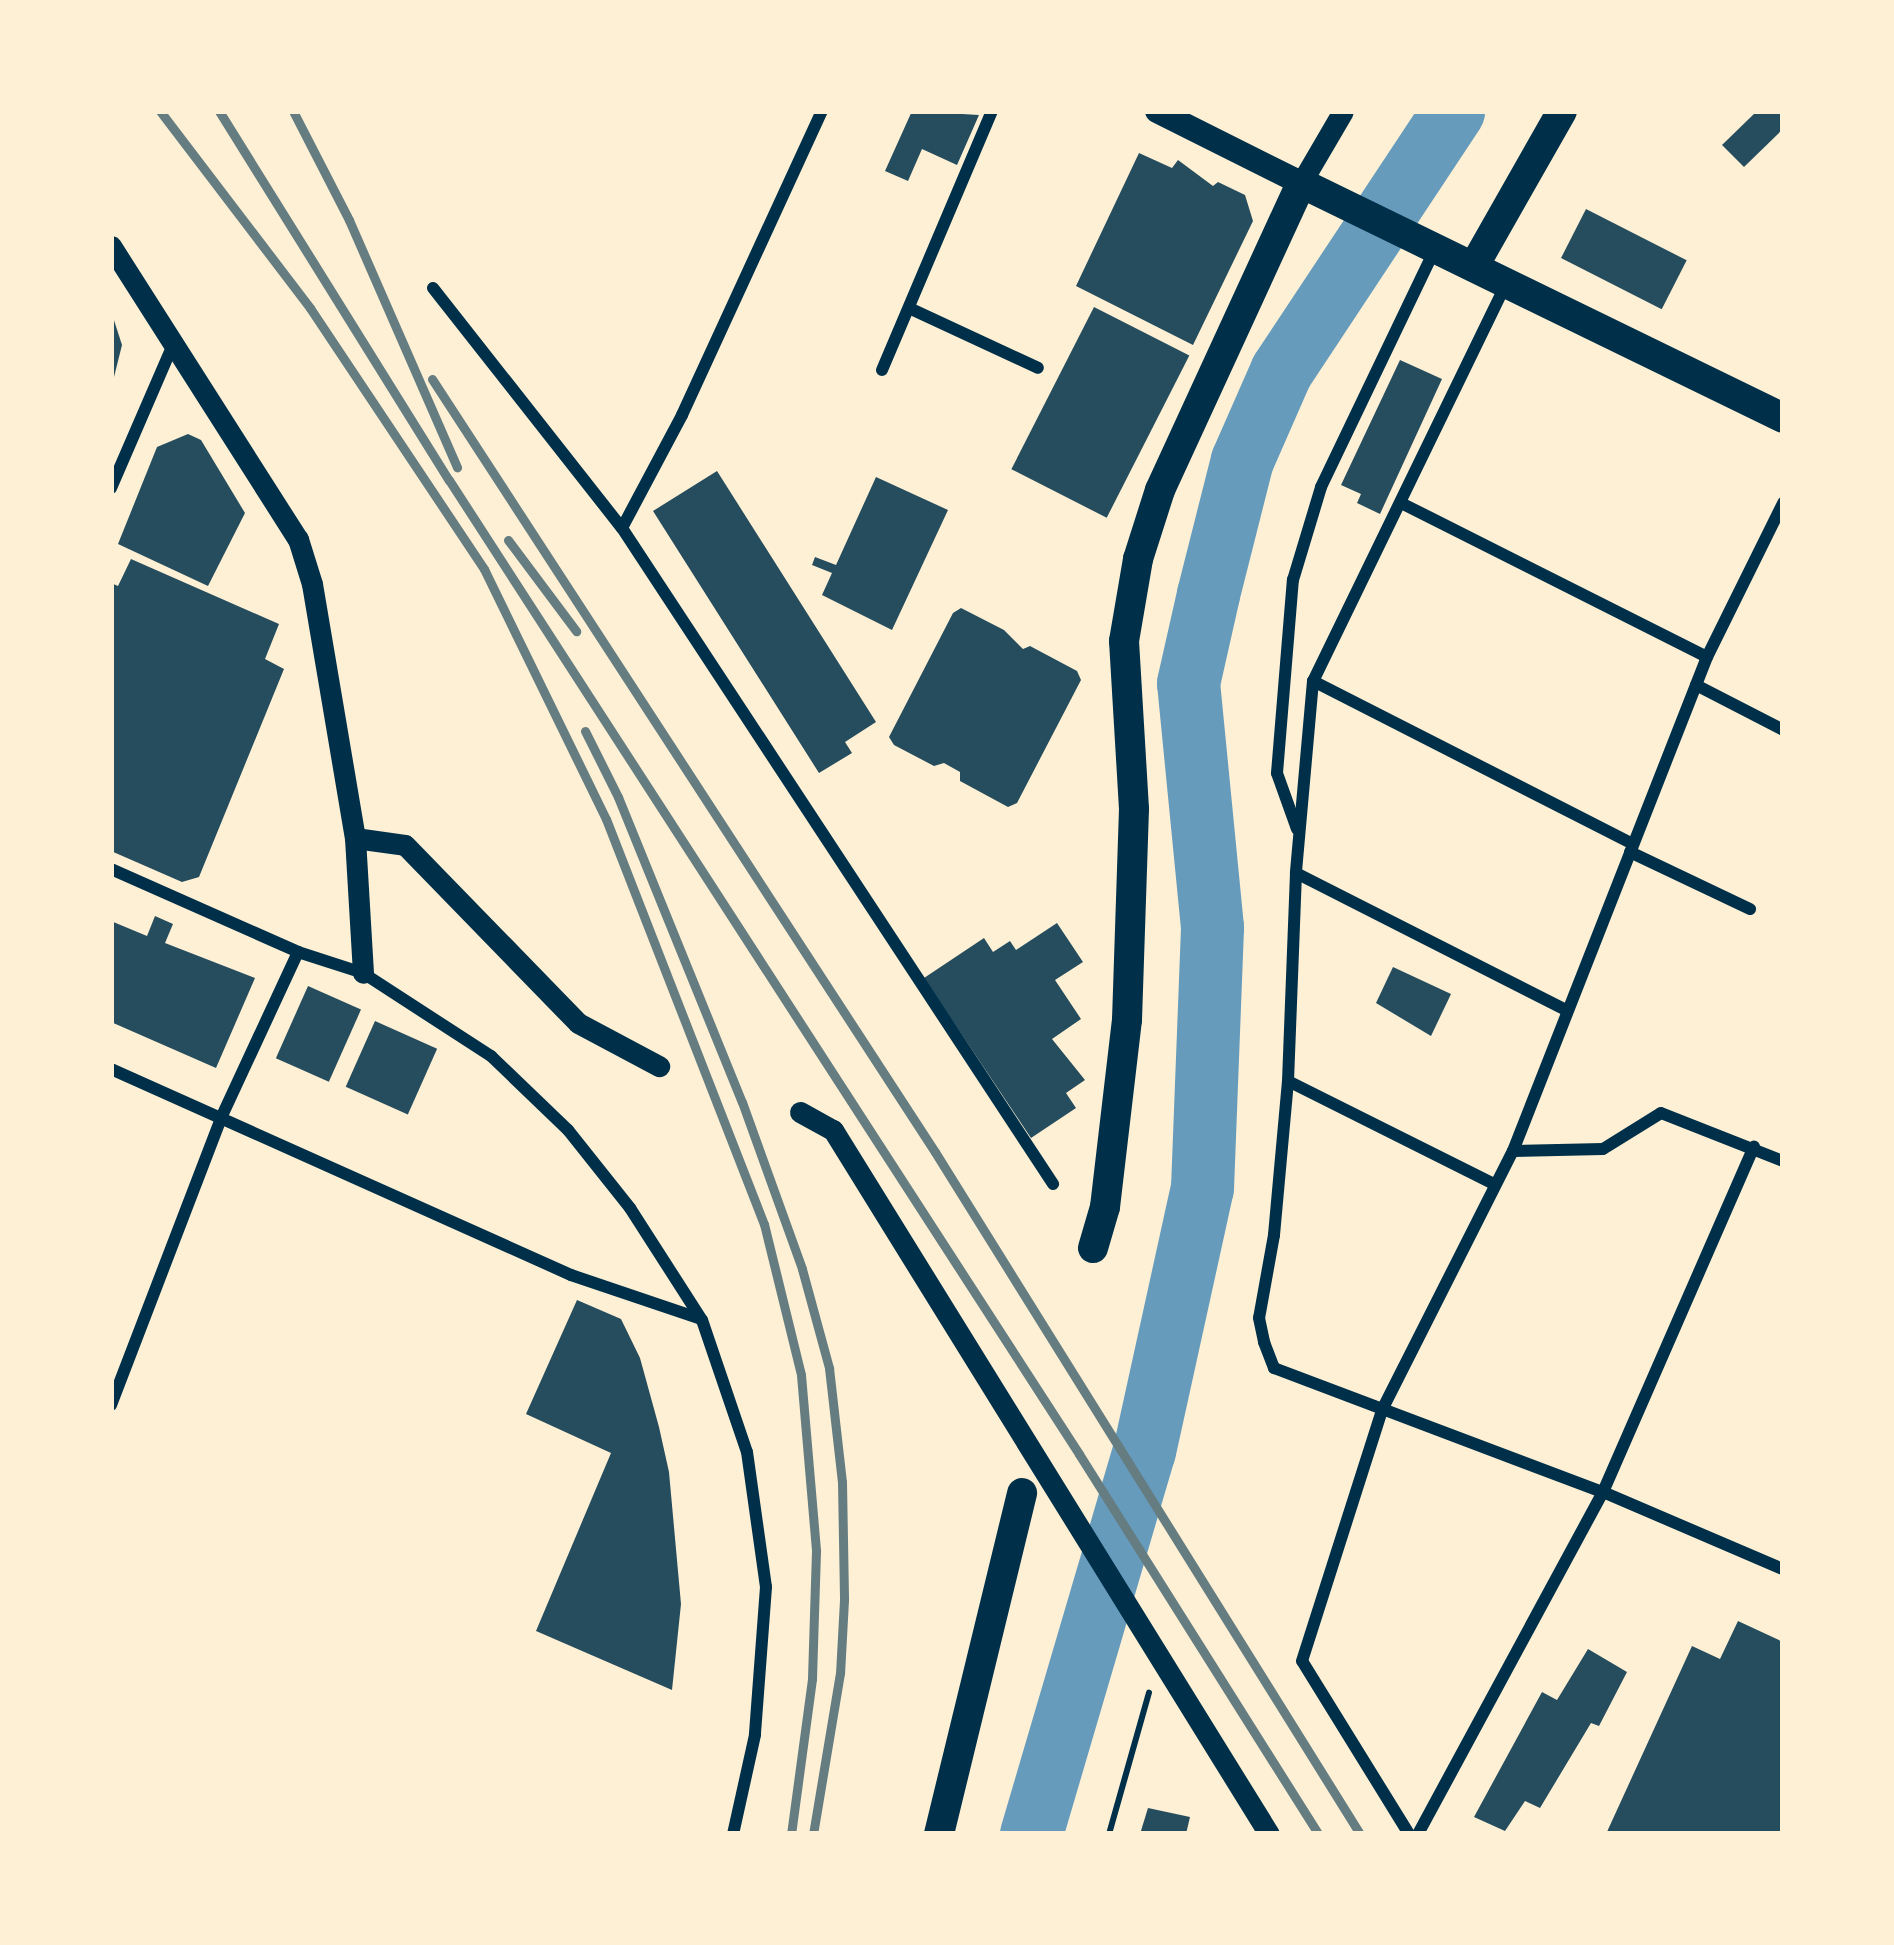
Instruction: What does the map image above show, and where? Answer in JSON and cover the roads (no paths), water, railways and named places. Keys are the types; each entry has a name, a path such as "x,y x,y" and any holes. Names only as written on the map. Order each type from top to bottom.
{"main road":[{"path":"1157,111 1783,418"},
{"path":"1474,266 1562,111"},
{"path":"1093,1248 1105,1207 1127,1020 1134,808 1124,641 1138,559 1160,490 1314,189"},
{"path":"939,1834 1022,1493"}],"street":[{"path":"622,528 682,415 822,111"},
{"path":"882,370 992,111"},
{"path":"1314,189 1343,111"},
{"path":"111,246 298,539 312,584 355,838 363,973"},
{"path":"1299,835 1277,773 1293,580 1321,487 1437,247"},
{"path":"1506,284 1313,681 1296,873 1288,1081 1274,1235 1258,1318 1274,1368 1603,1492 1783,1570"},
{"path":"433,288 622,528 1053,1184"},
{"path":"909,308 1038,368"},
{"path":"111,488 172,347"},
{"path":"1409,1834 1302,1661 1382,1410 1513,1151 1707,657 1783,503"},
{"path":"1403,504 1707,657"},
{"path":"1313,681 1750,909"},
{"path":"1696,685 1783,730"},
{"path":"355,838 405,845 578,1023 659,1066"},
{"path":"111,869 298,952 363,973 491,1056 568,1130 630,1208 702,1319 747,1452 766,1586 754,1735 733,1834"},
{"path":"1296,873 1566,1010"},
{"path":"111,1405 221,1118 298,952"},
{"path":"111,1069 571,1275 702,1319"},
{"path":"1288,1081 1494,1184"},
{"path":"800,1112 833,1130 1269,1834"},
{"path":"1513,1151 1603,1149 1661,1114 1783,1161"},
{"path":"1418,1834 1603,1492 1754,1147"}],"waterway":[{"path":"1031,1834 1144,1451 1202,1188 1212,927 1188,683 1208,594 1242,460 1281,371 1453,111"}],"railway":[{"path":"160,111 310,308 484,569 606,819 764,1224 801,1375 816,1551 812,1679 791,1834"},
{"path":"219,111 449,480 1079,1454 1318,1834"},
{"path":"293,111 349,220 457,467"},
{"path":"432,379 935,1152 1360,1834"},
{"path":"508,540 576,631"},
{"path":"585,731 618,797 742,1102 802,1269 829,1368 842,1482 844,1600 840,1673 813,1834"}]}
